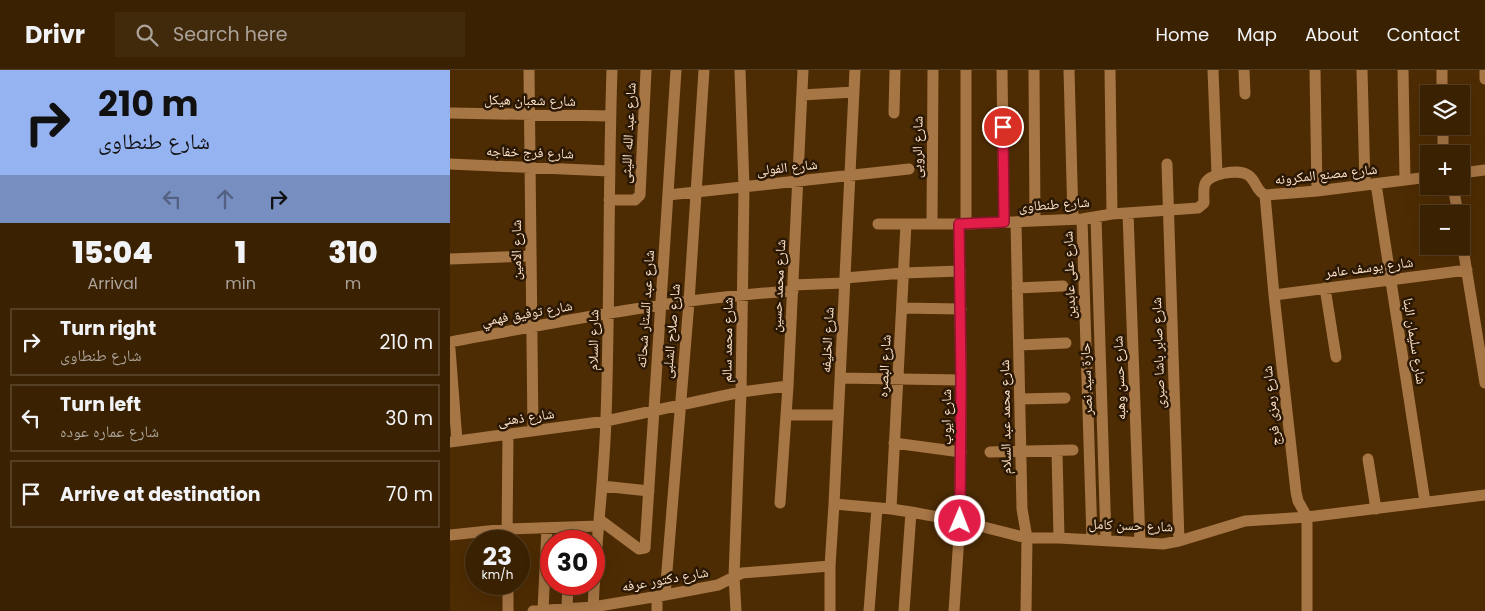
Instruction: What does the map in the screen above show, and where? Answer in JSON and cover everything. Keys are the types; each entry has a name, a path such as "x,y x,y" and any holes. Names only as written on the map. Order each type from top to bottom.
{"street":[{"name":"شارع الامين","path":"529,70 533,431"},
{"name":"شارع السلام","path":"593,609 606,421 612,70"},
{"name":"شارع عبد الله الليثى","path":"609,200 635,200 640,195 646,70"},
{"name":"شارع عبد الستار شحاته","path":"599,523 639,549 646,546 653,411 676,70"},
{"name":"شارع صلاح الشلبى","path":"657,611 661,596 689,302 704,70"},
{"name":"شارع محمد سالم","path":"736,611 734,576 741,392 744,187 740,70"},
{"name":"شارع محمد حسين","path":"780,503 788,386 803,70"},
{"name":"شارع الخليفه","path":"830,611 830,566 855,70"},
{"path":"894,113 895,70"},
{"name":"شارع الروبى","path":"932,224 933,70"},
{"name":"شارع ايوب","path":"954,611 960,521 960,271 963,224 966,70"},
{"path":"1002,70 1004,222"},
{"path":"1034,70 1034,221"},
{"name":"شارع على عابدين","path":"1070,70 1092,539"},
{"path":"1110,70 1112,214"},
{"path":"1214,70 1217,174"},
{"path":"1244,70 1245,94"},
{"path":"1315,70 1317,191"},
{"name":"شارع سليمان البنا","path":"1362,70 1371,184 1391,279 1425,502"},
{"path":"1403,70 1405,180"},
{"path":"1442,70 1442,85"},
{"path":"1485,70 1485,79"},
{"path":"802,95 854,92"},
{"name":"شارع شعبان هيكل","path":"450,113 610,116"},
{"name":"شارع فرج خفاجه","path":"450,164 609,171"},
{"name":"شارع صابر باشا صبرى","path":"1167,164 1179,541"},
{"name":"شارع الفولى","path":"668,195 909,169"},
{"path":"1470,172 1485,170"},
{"name":"شارع مصنع المكرونه","path":"1217,174 1245,173 1254,180 1261,193 1265,195 1317,191 1420,178"},
{"name":"شارع طنطاوى","path":"878,224 963,224 1078,219 1112,214 1198,208 1204,203 1205,183 1217,174"},
{"name":"شارع رمزى فرج","path":"1265,195 1296,492 1298,501 1307,516 1307,611"},
{"name":"شارع حسن وهبه","path":"1128,213 1140,543"},
{"name":"حارة سيد نصر","path":"1096,217 1106,540"},
{"name":"شارع محمد عبد السلام","path":"1016,222 1022,509 1027,538 1026,611"},
{"name":"شارع البصره","path":"891,509 906,224"},
{"path":"1464,255 1485,383"},
{"path":"450,259 531,256"},
{"name":"شارع يوسف عامر","path":"1274,295 1467,270"},
{"name":"شارع توفيق فهمي","path":"450,342 609,314 742,294 904,273 960,271"},
{"path":"1017,288 1063,286"},
{"path":"1325,288 1336,357"},
{"path":"902,308 960,309"},
{"path":"1019,345 1066,343"},
{"path":"450,349 454,442"},
{"path":"840,378 961,380"},
{"name":"شارع ذهنى","path":"454,442 606,421 741,392 788,386"},
{"path":"1020,400 1064,398"},
{"path":"786,415 838,415"},
{"path":"507,530 508,434"},
{"path":"894,443 961,452"},
{"path":"990,452 1073,450"},
{"path":"1057,451 1059,538"},
{"path":"1368,459 1376,509"},
{"path":"602,486 649,491"},
{"name":"شارع حسن كامل","path":"834,504 910,512 960,521 1027,538 1092,539 1163,544 1245,521 1376,509 1485,495"},
{"path":"869,611 877,508"},
{"path":"904,611 910,512"},
{"path":"530,531 599,523"},
{"path":"543,610 547,528"},
{"path":"450,534 465,534"},
{"name":"شارع دكتور عرفه","path":"532,611 634,606 661,596 718,585 742,573 830,566"},
{"path":"508,595 508,611"},
{"path":"567,608 568,595"}],"route":[{"path":"960,521 959,224 1004,222 1003,127"}]}
